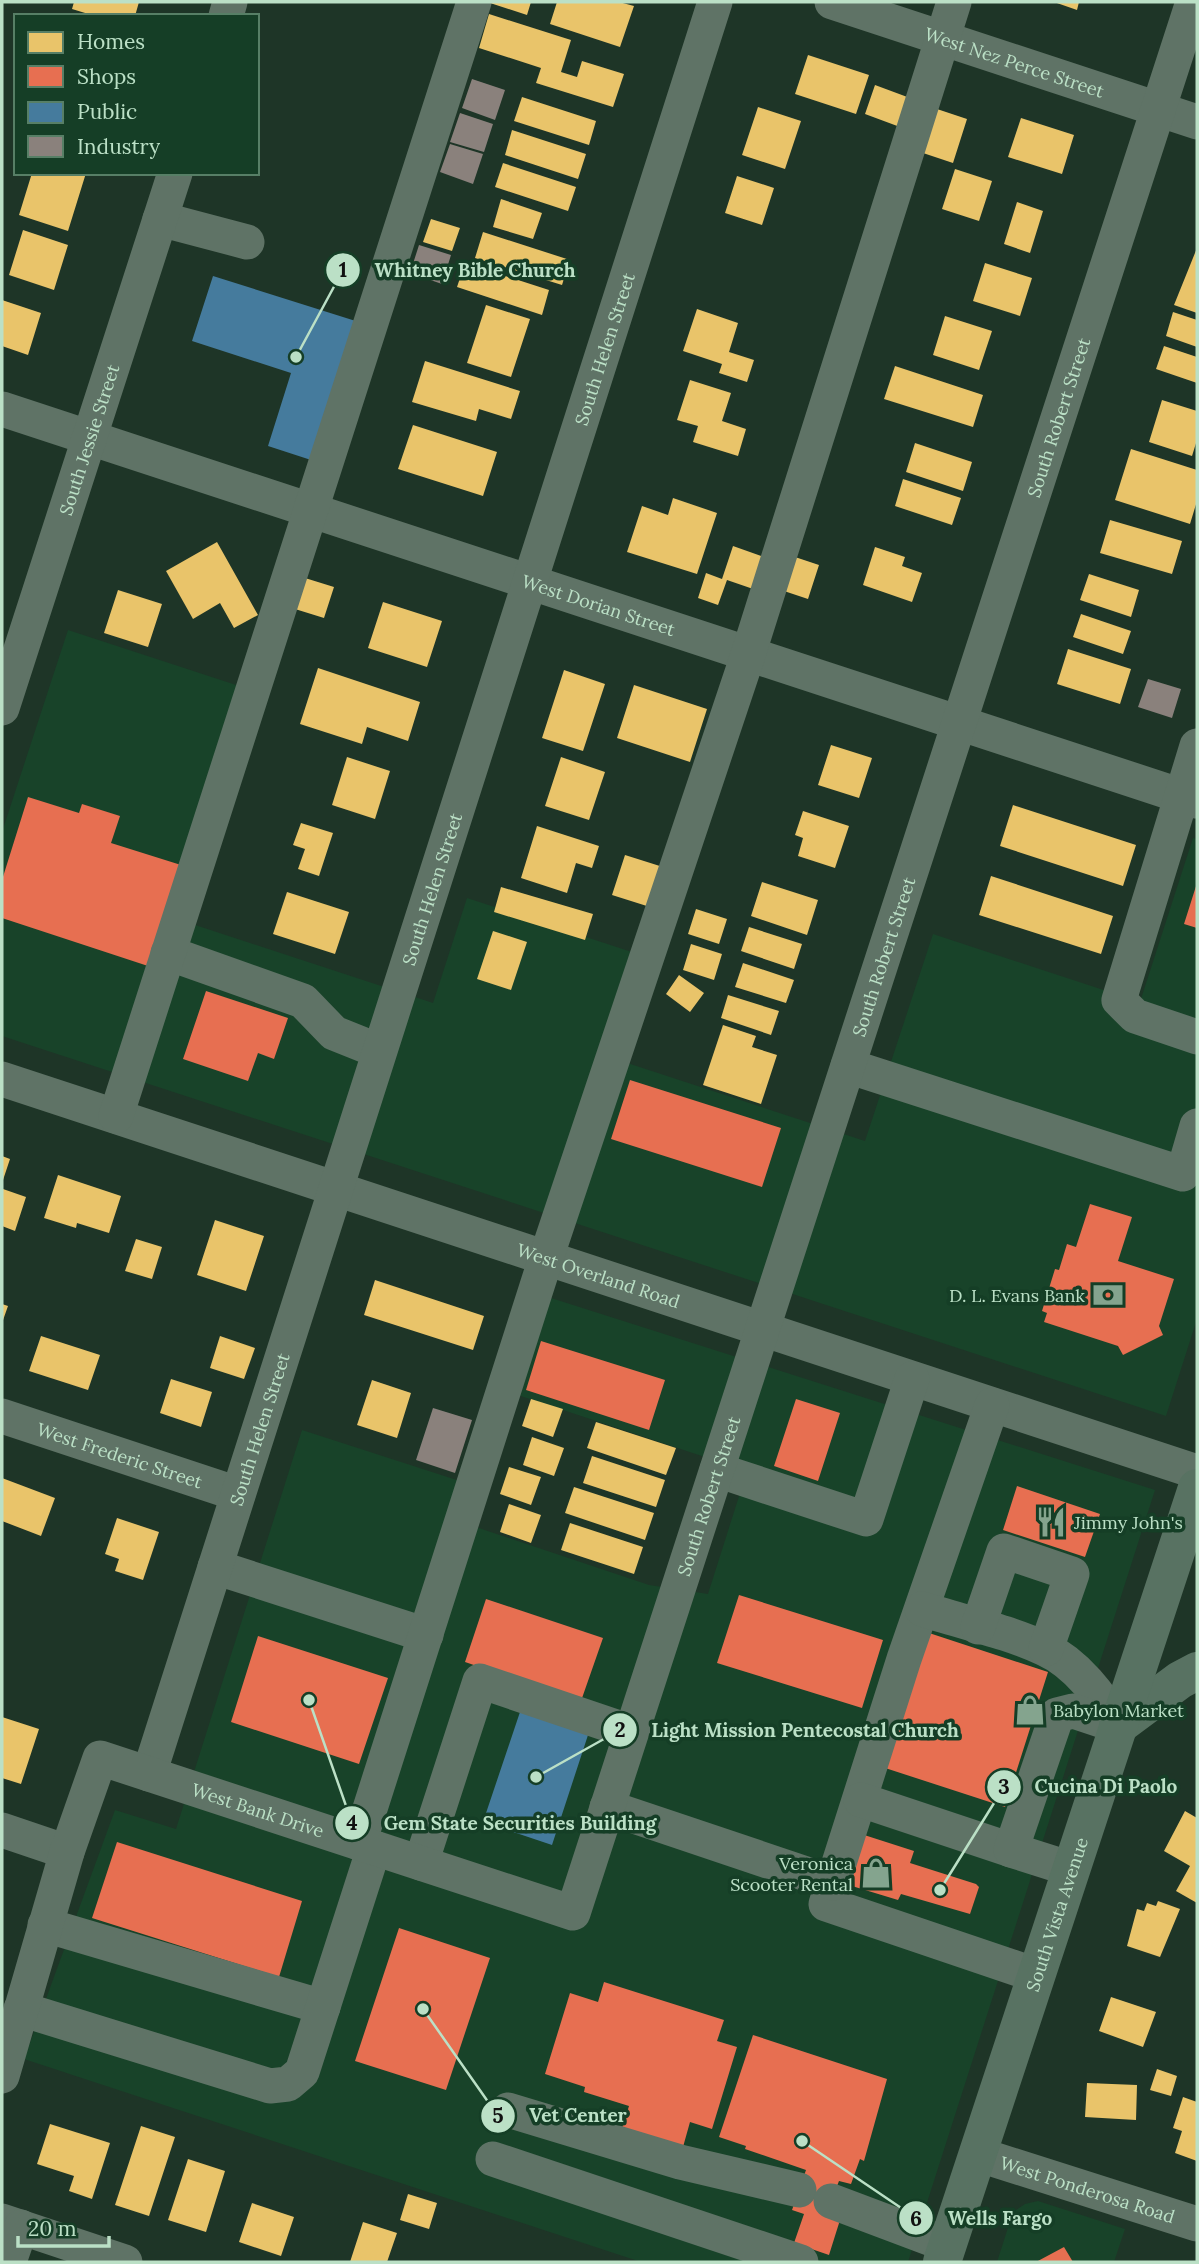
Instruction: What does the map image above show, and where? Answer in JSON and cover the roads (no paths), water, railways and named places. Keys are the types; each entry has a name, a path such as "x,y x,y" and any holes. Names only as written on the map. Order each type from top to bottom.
{"main road":[{"name":"South Vista Avenue","path":"945,2253 1197,1488"},
{"path":"1118,1726 1180,1680 1197,1671"}],"street":[{"path":"116,1116 474,2"},
{"name":"South Helen Street","path":"149,1774 715,2"},
{"name":"West Nez Perce Street","path":"832,2 1197,122"},
{"path":"21,2009 270,2086 288,2084 302,2072 323,2007 426,1635 546,1258 747,655 954,2"},
{"name":"South Robert Street","path":"573,1913 1194,2"},
{"name":"South Jessie Street","path":"2,708 174,175"},
{"path":"160,219 247,242"},
{"name":"West Dorian Street","path":"2,409 959,725 1189,798"},
{"path":"1197,746 1189,798 1119,1000 1135,1016 1197,1037"},
{"path":"168,953 303,1001 334,1033 379,1051"},
{"path":"848,1066 1183,1174 1197,1126"},
{"name":"West Overland Road","path":"2,1079 1197,1472"},
{"path":"717,1469 866,1519 912,1379"},
{"path":"992,1405 826,1904 1036,1975"},
{"name":"West Frederic Street","path":"2,1416 238,1494"},
{"path":"978,1627 1004,1551 1072,1574 1046,1649"},
{"path":"215,1567 426,1635"},
{"path":"922,1609 1046,1649 1084,1679 1107,1706 1118,1726"},
{"path":"421,1863 480,1681 631,1732"},
{"path":"1011,1850 1057,1715 1073,1711 1118,1726"},
{"name":"West Bank Drive","path":"67,1852 100,1758 573,1913"},
{"path":"861,1800 1071,1869"},
{"path":"607,1807 833,1883"},
{"path":"2,1830 67,1852 2,2076"},
{"path":"46,1925 323,2007"},
{"path":"508,2110 680,2162 815,2196 945,2253"},
{"name":"West Ponderosa Road","path":"977,2154 1197,2224"},
{"path":"493,2159 802,2262"},
{"path":"9,2262 11,2224 125,2262"}],"place":[{"name":"Whitney Bible Church","path":"296,357"},
{"name":"D. L. Evans Bank","path":"1108,1295"},
{"name":"Jimmy John's","path":"1051,1522"},
{"name":"Gem State Securities Building","path":"309,1700"},
{"name":"Babylon Market","path":"1030,1710"},
{"name":"Light Mission Pentecostal Church","path":"536,1777"},
{"name":"Veronica Scooter Rental","path":"876,1873"},
{"name":"Cucina Di Paolo","path":"940,1890"},
{"name":"Vet Center","path":"423,2009"},
{"name":"Wells Fargo","path":"802,2141"}]}
